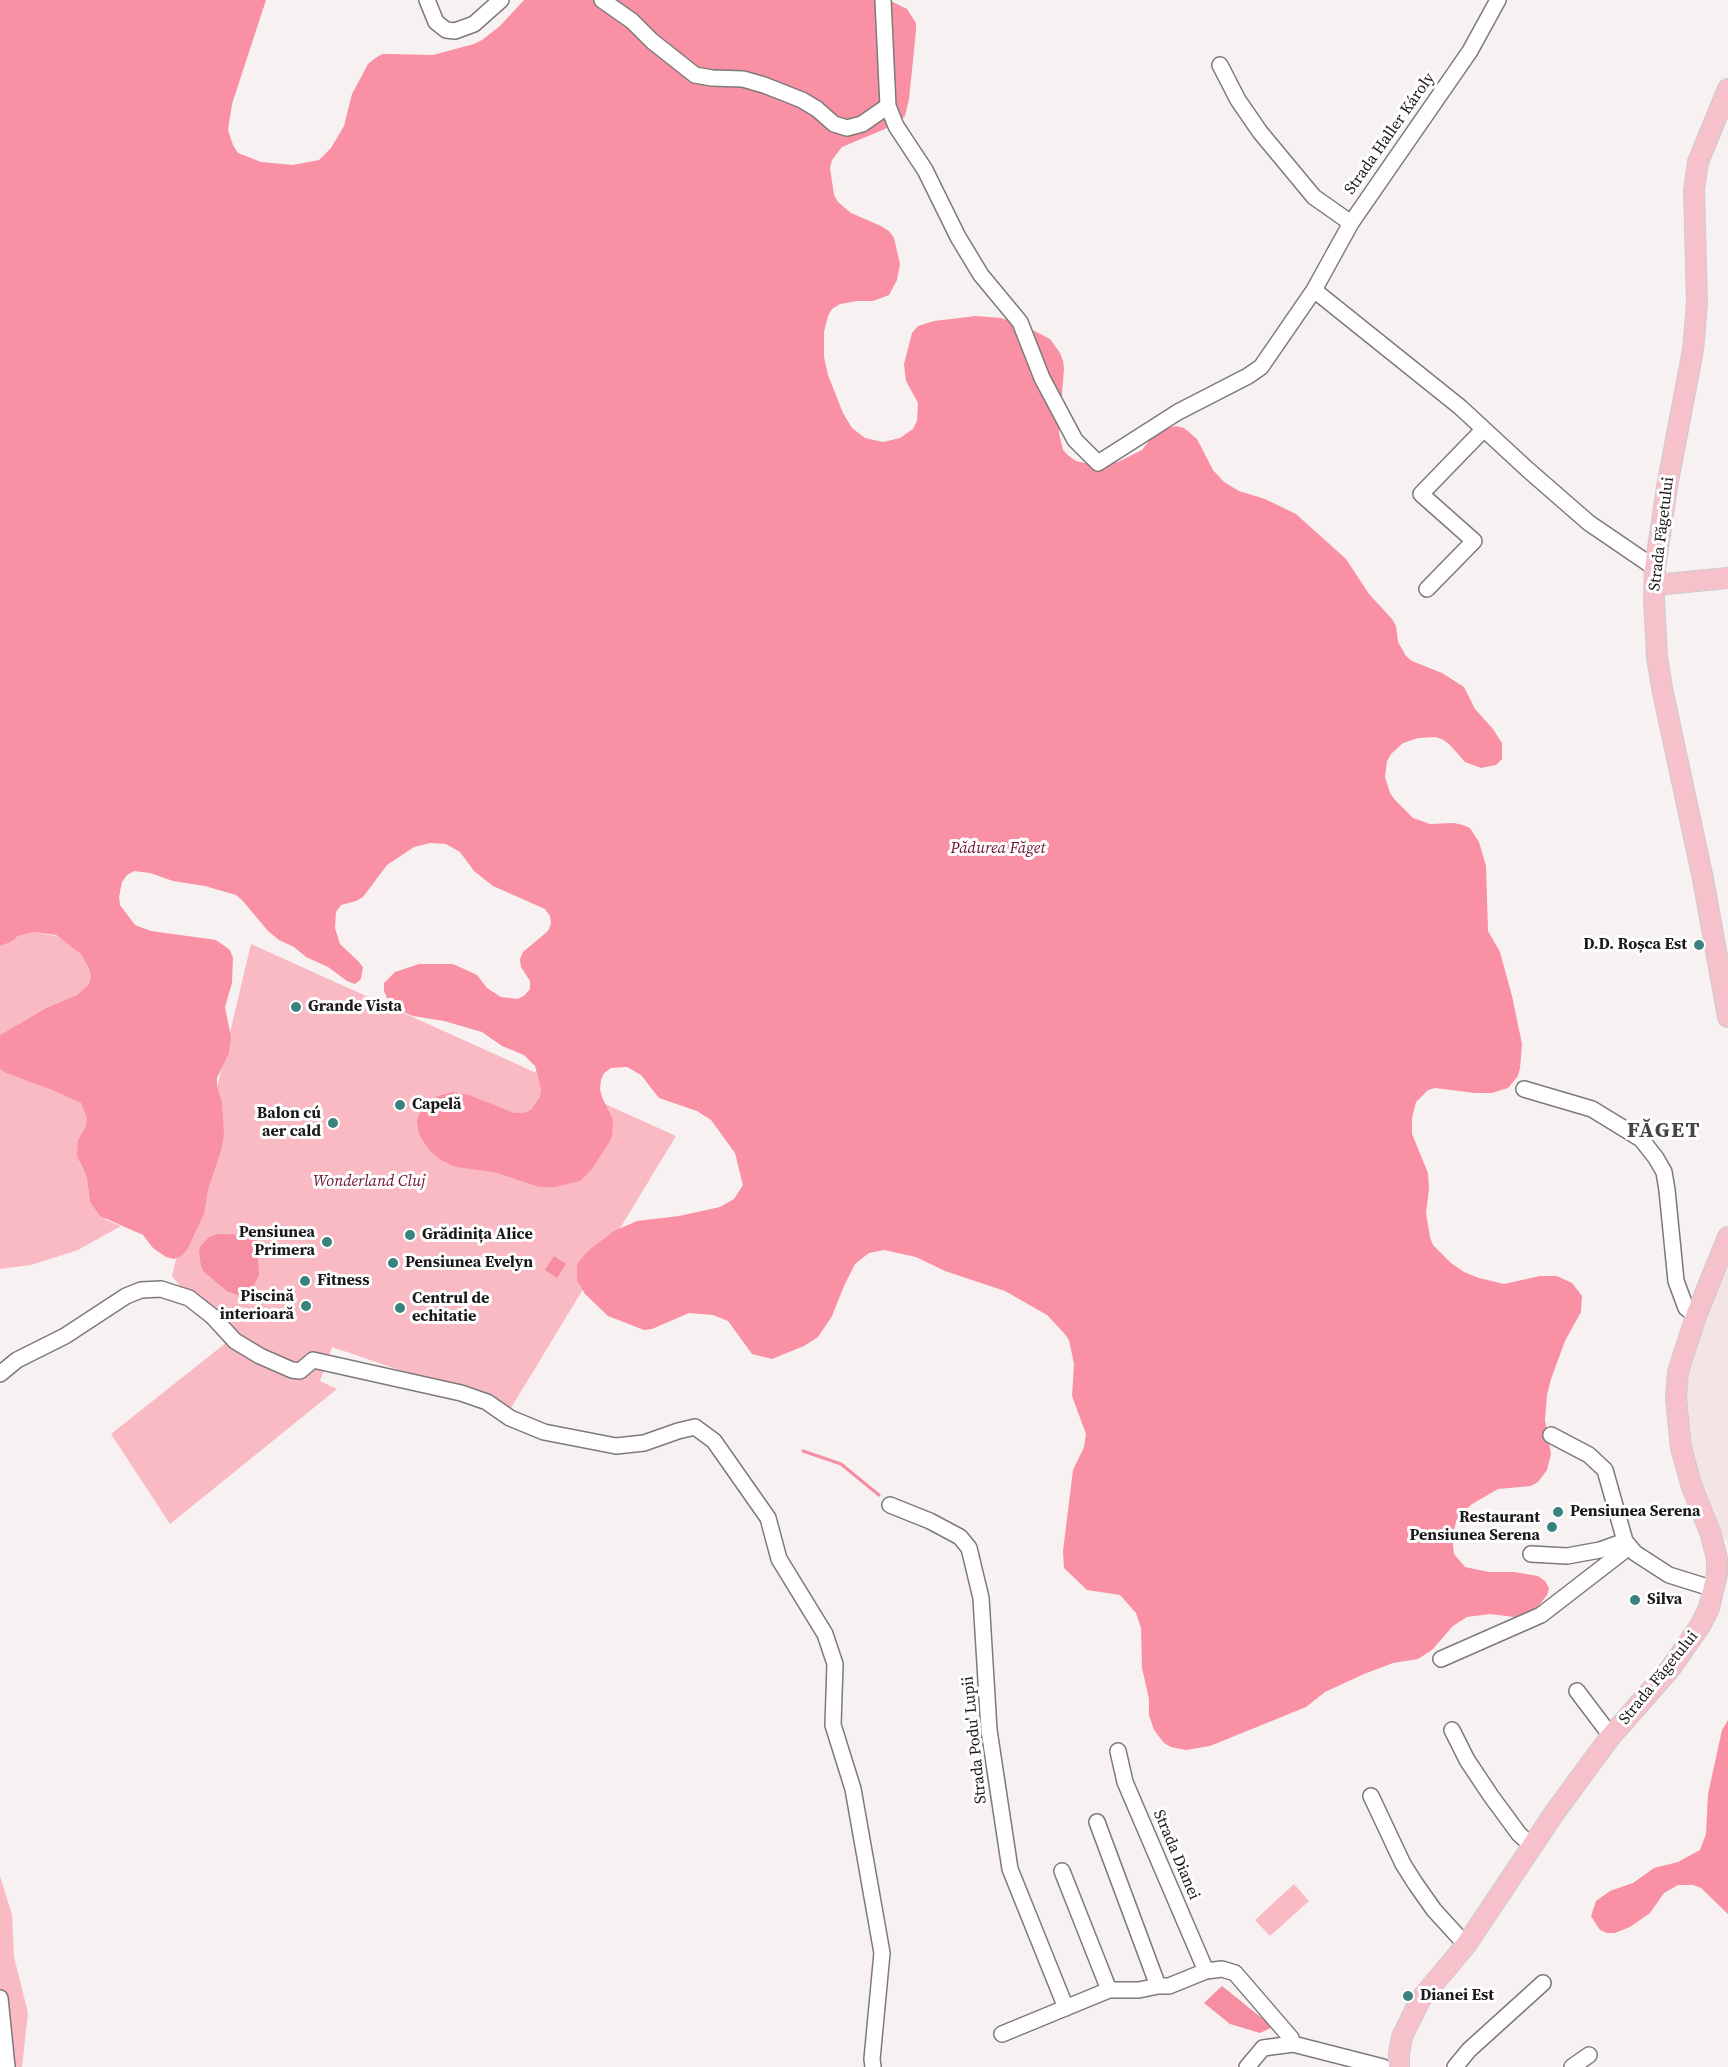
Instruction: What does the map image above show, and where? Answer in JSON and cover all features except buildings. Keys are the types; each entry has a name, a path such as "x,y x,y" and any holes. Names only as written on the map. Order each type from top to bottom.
{"main road":[{"name":"Strada Făgetului","path":"1728,89 1698,162 1694,190 1697,303 1694,350 1667,487 1655,576 1657,657 1662,688 1703,879 1722,953 1728,1017"},
{"path":"1655,576 1728,578"},
{"name":"Strada Făgetului","path":"1399,2067 1402,2037 1420,2000 1466,1945 1532,1846 1611,1736 1670,1669 1689,1643 1709,1608 1718,1558 1692,1487 1681,1448 1676,1398 1678,1372 1696,1316 1728,1237"}],"street":[{"path":"427,0 436,21 446,30 455,31 474,24 501,0"},
{"path":"602,0 632,21 652,41 695,75 743,79 764,85 802,100 834,124 847,128 862,124 888,106 883,0"},
{"name":"Strada Haller Károly","path":"888,106 896,126 926,170 958,237 981,275 1020,322 1042,378 1075,440 1098,463 1178,412 1261,367 1314,290 1351,223 1470,51 1498,0"},
{"path":"1220,65 1238,100 1260,132 1314,197 1351,223"},
{"path":"1314,290 1460,406 1483,430 1589,523 1655,576"},
{"path":"1426,589 1474,541 1421,494 1483,430"},
{"path":"1524,1089 1592,1109 1641,1139 1656,1158 1664,1172 1676,1281 1686,1308 1696,1316"},
{"path":"0,1374 17,1360 65,1336 126,1296 141,1290 161,1289 189,1298 212,1316 235,1341 260,1356 292,1370 300,1371 313,1360 461,1393 487,1402 510,1418 544,1432 616,1446 644,1443 695,1427 714,1441 768,1518 779,1559 825,1634 835,1664 833,1725 853,1789 882,1953 873,2067"},
{"path":"1551,1435 1589,1455 1605,1470 1627,1544 1635,1553 1670,1575 1714,1590"},
{"name":"Strada Podu' Lupii","path":"890,1505 930,1521 960,1537 969,1548 981,1598 989,1730 1010,1869 1066,2008"},
{"path":"1531,1554 1567,1556 1627,1544"},
{"path":"1441,1659 1541,1615 1627,1544"},
{"path":"1577,1691 1611,1736"},
{"path":"1452,1730 1467,1760 1491,1796 1519,1834 1532,1846"},
{"name":"Strada Dianei","path":"1118,1750 1125,1782 1206,1971"},
{"path":"1371,1796 1403,1864 1415,1883 1434,1910 1466,1945"},
{"path":"1097,1822 1158,1986"},
{"path":"1062,1871 1109,1990"},
{"path":"1002,2034 1109,1990 1139,1990 1169,1986 1206,1971 1222,1969 1234,1973 1291,2038 1293,2044"},
{"path":"1455,2067 1469,2050 1543,1983"},
{"path":"0,1998 7,2067"},
{"path":"1246,2067 1263,2048 1293,2044 1383,2067"},
{"path":"1572,2067 1589,2055"}],"shaded area":[{"path":"217,1234 256,1235 259,1275 253,1287 243,1294 237,1295 227,1291 204,1272 201,1266 200,1247 208,1238"},
{"path":"554,1256 566,1264 557,1278 545,1270"},
{"path":"1728,1268 1728,1541 1718,1531 1700,1485 1692,1453 1686,1409 1686,1389 1699,1337"},
{"path":"1222,1986 1273,2027 1260,2033 1230,2024 1204,2003"}],"green space":[{"name":"Pădurea Făget","path":"0,0 266,0 232,104 228,130 238,153 261,162 293,165 319,160 331,148 344,126 352,94 368,64 374,59 382,54 433,55 474,44 500,26 524,0 889,0 907,9 916,23 916,31 905,116 885,129 842,147 832,160 830,168 834,195 838,202 851,213 889,231 894,238 900,264 897,280 889,295 873,301 840,304 832,309 828,316 824,332 824,357 828,375 843,413 852,428 865,438 883,442 900,438 913,429 917,421 918,403 906,381 904,364 912,333 918,326 934,321 976,316 1001,318 1027,327 1050,339 1063,361 1059,433 1063,450 1069,456 1076,461 1093,465 1118,462 1142,450 1152,437 1168,428 1176,426 1184,428 1197,439 1213,470 1224,482 1239,491 1265,499 1296,514 1346,559 1369,594 1392,619 1396,626 1398,642 1406,656 1412,661 1442,673 1464,687 1475,709 1502,743 1502,759 1496,765 1481,768 1465,762 1442,739 1418,738 1403,743 1391,754 1387,761 1385,777 1390,793 1413,818 1430,824 1463,825 1470,828 1479,842 1486,866 1488,931 1500,952 1522,1044 1518,1076 1508,1088 1492,1093 1475,1093 1435,1088 1428,1090 1416,1102 1412,1118 1412,1134 1428,1173 1426,1213 1433,1245 1451,1263 1479,1278 1504,1284 1540,1276 1557,1276 1572,1283 1582,1296 1581,1312 1565,1341 1547,1395 1545,1420 1551,1454 1547,1470 1538,1482 1531,1486 1498,1489 1472,1504 1460,1515 1452,1538 1454,1554 1465,1567 1489,1572 1514,1572 1538,1576 1545,1581 1549,1588 1547,1595 1537,1608 1522,1616 1490,1614 1467,1617 1453,1626 1432,1650 1418,1659 1393,1663 1364,1674 1325,1692 1306,1707 1210,1746 1186,1750 1164,1743 1154,1730 1149,1715 1149,1699 1142,1668 1141,1628 1136,1613 1120,1595 1087,1590 1064,1568 1063,1551 1073,1470 1084,1447 1086,1434 1072,1396 1074,1364 1069,1340 1047,1315 1005,1291 945,1271 916,1257 884,1250 869,1253 855,1264 832,1316 818,1337 804,1346 772,1359 752,1354 728,1321 713,1315 689,1313 652,1329 644,1330 608,1316 585,1294 577,1280 577,1264 588,1251 614,1231 637,1221 679,1216 720,1207 734,1199 743,1185 735,1153 711,1120 697,1111 659,1098 641,1075 627,1067 611,1068 604,1073 601,1080 602,1097 613,1120 612,1136 591,1170 580,1181 555,1187 539,1187 494,1172 456,1167 441,1160 429,1150 418,1128 417,1120 423,1106 438,1096 453,1092 469,1095 514,1113 523,1113 531,1110 540,1097 541,1089 535,1066 524,1055 502,1046 482,1032 444,1021 413,1016 398,1010 387,998 384,983 395,972 419,964 453,964 477,975 487,988 501,997 518,999 530,989 530,981 521,967 520,959 523,952 548,931 551,924 550,916 545,909 493,886 474,871 460,852 446,844 430,843 414,847 387,865 363,897 341,905 336,912 335,928 340,944 363,967 361,979 355,984 279,940 236,895 205,886 173,881 150,873 134,871 127,875 122,882 120,905 135,925 151,931 216,940 230,950 233,958 232,983 225,1007 231,1037 229,1053 217,1078 222,1103 224,1135 208,1189 204,1214 187,1250 181,1256 174,1259 166,1257 153,1248 143,1235 100,1216 90,1202 87,1178 77,1156 78,1140 86,1126 87,1118 81,1103 0,1069 0,1035 46,1008 77,995 89,984 91,976 81,954 56,935 33,932 18,936 11,942 0,946"},
{"path":"33,932 56,936 81,954 90,968 89,984 77,995 46,1008 0,1035 0,946 11,942 18,936"},
{"name":"Wonderland Cluj","path":"251,944 676,1136 511,1408 332,1347 320,1381 337,1389 170,1524 111,1434 227,1342 172,1276"},
{"path":"0,1069 81,1103 87,1118 86,1126 78,1140 80,1164 87,1178 90,1202 106,1220 121,1226 78,1250 31,1265 0,1269"},
{"path":"1728,1720 1728,1914 1701,1888 1693,1885 1678,1885 1664,1893 1650,1913 1630,1927 1615,1933 1600,1930 1591,1916 1596,1901 1610,1891 1633,1883 1654,1868 1678,1862 1700,1850 1706,1834 1708,1794 1722,1730"},
{"path":"0,1876 12,1915 14,1957 28,2013 22,2067 0,2067"},
{"path":"1294,1884 1309,1901 1270,1936 1255,1920"}],"waterway":[{"path":"803,1451 841,1464 879,1495"}],"place":[{"name":"D.D. Roșca Est","path":"1699,945"},
{"name":"Grande Vista","path":"296,1007"},
{"name":"Capelă","path":"400,1105"},
{"name":"Balon cú aer cald","path":"333,1123"},
{"name":"Grădinița Alice","path":"410,1235"},
{"name":"Pensiunea Primera","path":"327,1242"},
{"name":"Pensiunea Evelyn","path":"393,1263"},
{"name":"Fitness","path":"305,1281"},
{"name":"Piscină interioară","path":"306,1306"},
{"name":"Centrul de echitatie","path":"400,1308"},
{"name":"Pensiunea Serena","path":"1558,1512"},
{"name":"Restaurant Pensiunea Serena","path":"1552,1527"},
{"name":"Silva","path":"1635,1600"},
{"name":"Dianei Est","path":"1408,1996"}],"district":[{"name":"FĂGET","path":"1664,1131"}]}
